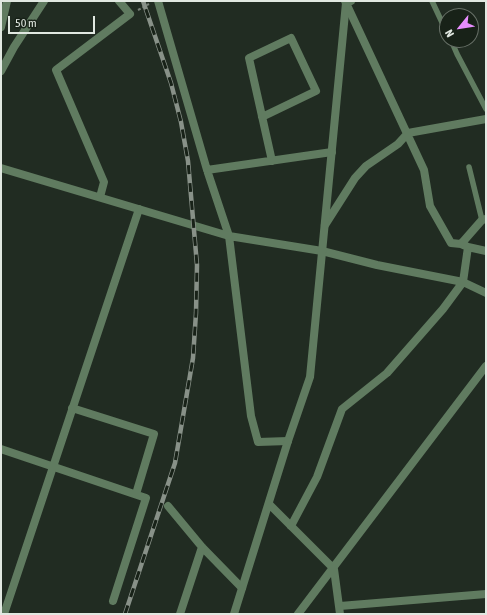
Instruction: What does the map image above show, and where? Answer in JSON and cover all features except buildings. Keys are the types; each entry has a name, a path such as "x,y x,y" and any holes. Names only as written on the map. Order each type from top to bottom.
{"street":[{"path":"1,27 7,1"},
{"path":"1,71 14,47 44,1"},
{"path":"100,197 104,182 56,70 130,14 119,1"},
{"path":"158,1 207,170 229,236 251,416 258,442 288,441"},
{"path":"348,2 424,170 430,206 451,243 486,250"},
{"path":"234,614 288,441 310,378 348,2"},
{"path":"262,117 316,91 291,38 249,58 262,117 272,161"},
{"path":"325,225 355,178 366,166 398,144 408,133 486,119"},
{"path":"207,170 332,152"},
{"path":"1,168 229,236 322,251 377,265 463,282 486,293"},
{"path":"4,614 139,209"},
{"path":"290,526 317,476 342,409 387,373 443,309 463,282 465,246 484,220"},
{"path":"298,614 486,366"},
{"path":"72,408 154,434 136,494"},
{"path":"1,449 146,498 113,601"},
{"path":"269,504 334,568 340,610 486,594"},
{"path":"168,506 202,547 242,588"},
{"path":"180,614 202,547"}],"lane":[{"path":"432,1 439,16"},
{"path":"454,48 486,110"},
{"path":"469,167 484,220"}],"path":[{"path":"130,14 150,4"}],"railway":[{"path":"125,614 175,463 193,358 196,313 197,265 188,161 181,122 171,83 143,1"}]}
